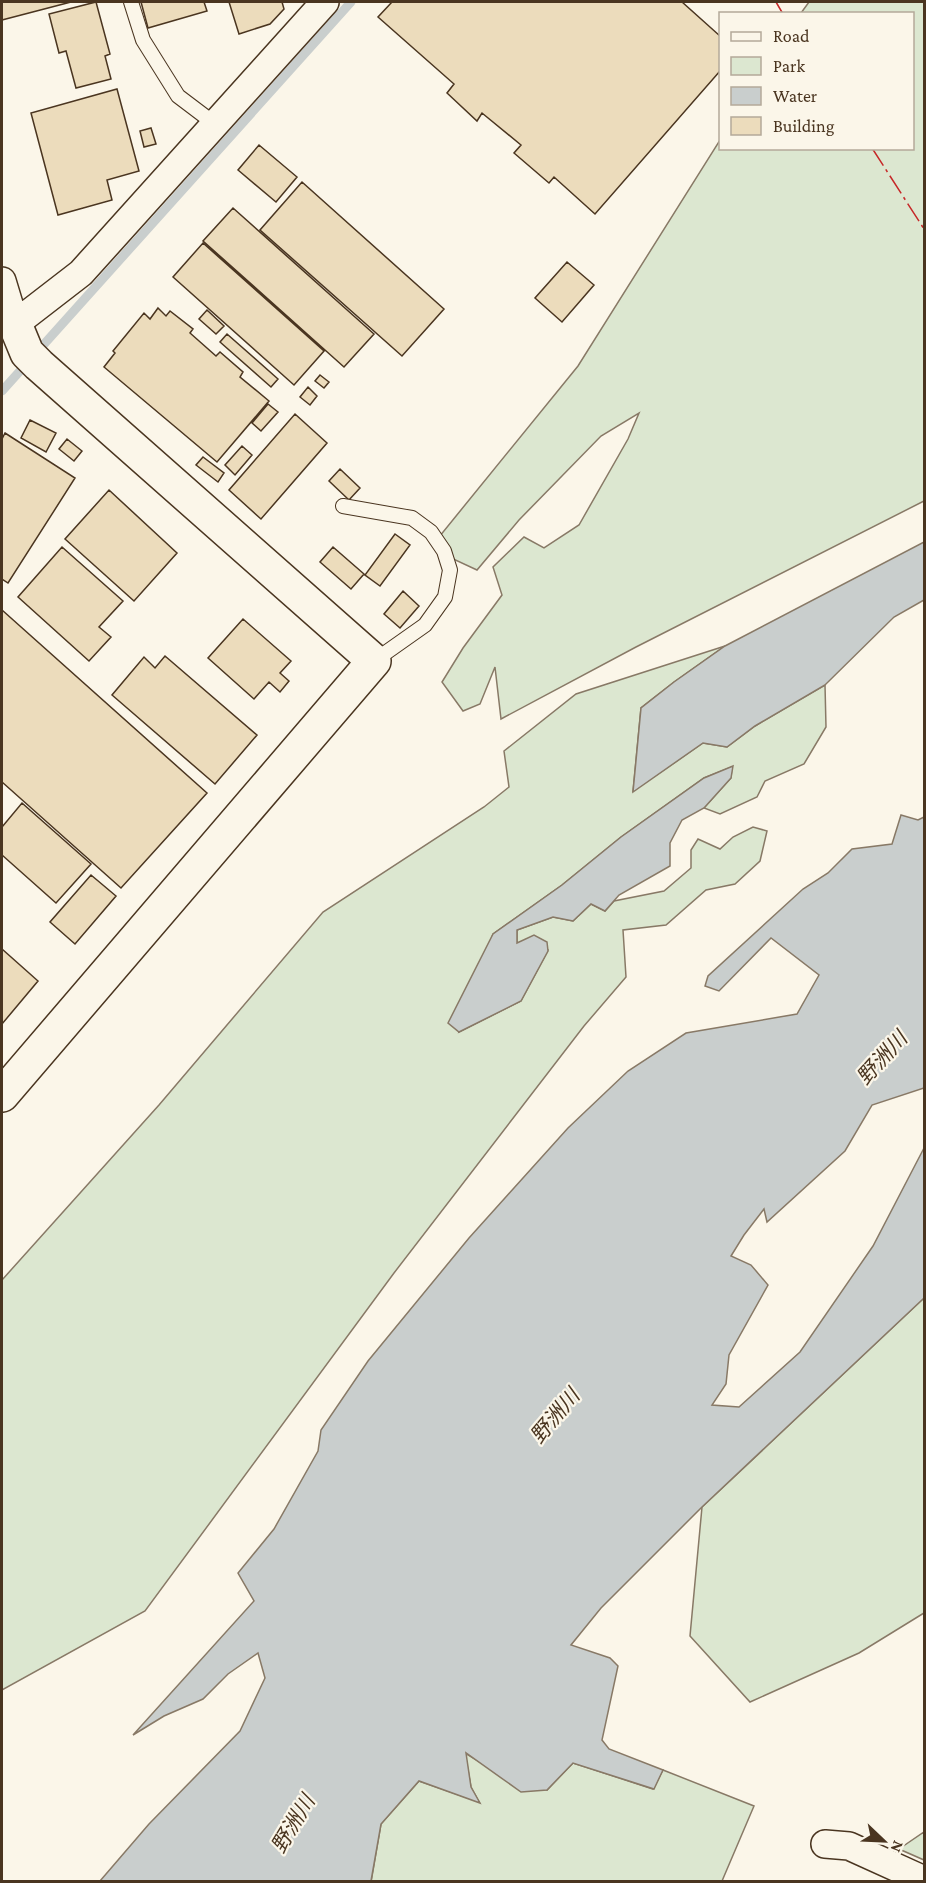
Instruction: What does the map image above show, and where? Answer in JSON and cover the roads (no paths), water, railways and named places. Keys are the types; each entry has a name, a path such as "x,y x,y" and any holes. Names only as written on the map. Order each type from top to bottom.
{"street":[{"path":"27,347 81,273 325,2"},
{"path":"2,281 27,347 374,661 2,1095"},
{"path":"825,1844 849,1846 924,1880"}],"lane":[{"path":"131,2 143,40 178,96 215,124"},
{"path":"343,506 412,519 431,532 444,551 450,570 445,597 424,625 374,661"}],"water":[{"path":"924,542 924,600 894,617 825,685 755,726 727,747 703,743 633,792 641,708 725,646"},
{"path":"733,766 731,778 704,808 682,820 670,843 670,866 619,895 605,911 591,904 573,921 553,917 517,930 517,943 534,935 547,942 548,951 521,1001 459,1032 448,1023 493,934 562,885 621,837 704,778"},
{"name":"野洲川","path":"901,815 918,820 924,817 924,1088 872,1105 845,1151 767,1222 764,1209 744,1235 731,1256 751,1265 768,1285 729,1355 726,1384 712,1405 739,1407 800,1352 873,1246 924,1148 924,1298 702,1507 601,1608 571,1645 610,1658 618,1666 602,1740 609,1749 663,1770 654,1789 573,1763 547,1790 521,1792 466,1753 471,1787 480,1803 419,1781 381,1824 371,1881 100,1881 149,1824 240,1731 265,1678 258,1653 228,1674 203,1699 164,1716 133,1735 254,1601 238,1573 274,1529 318,1451 321,1430 368,1361 469,1238 568,1128 628,1071 686,1033 797,1014 819,975 771,938 719,991 705,986 708,976 803,889 828,873 852,849 892,844"}],"waterway":[{"path":"2,391 351,2"}]}
